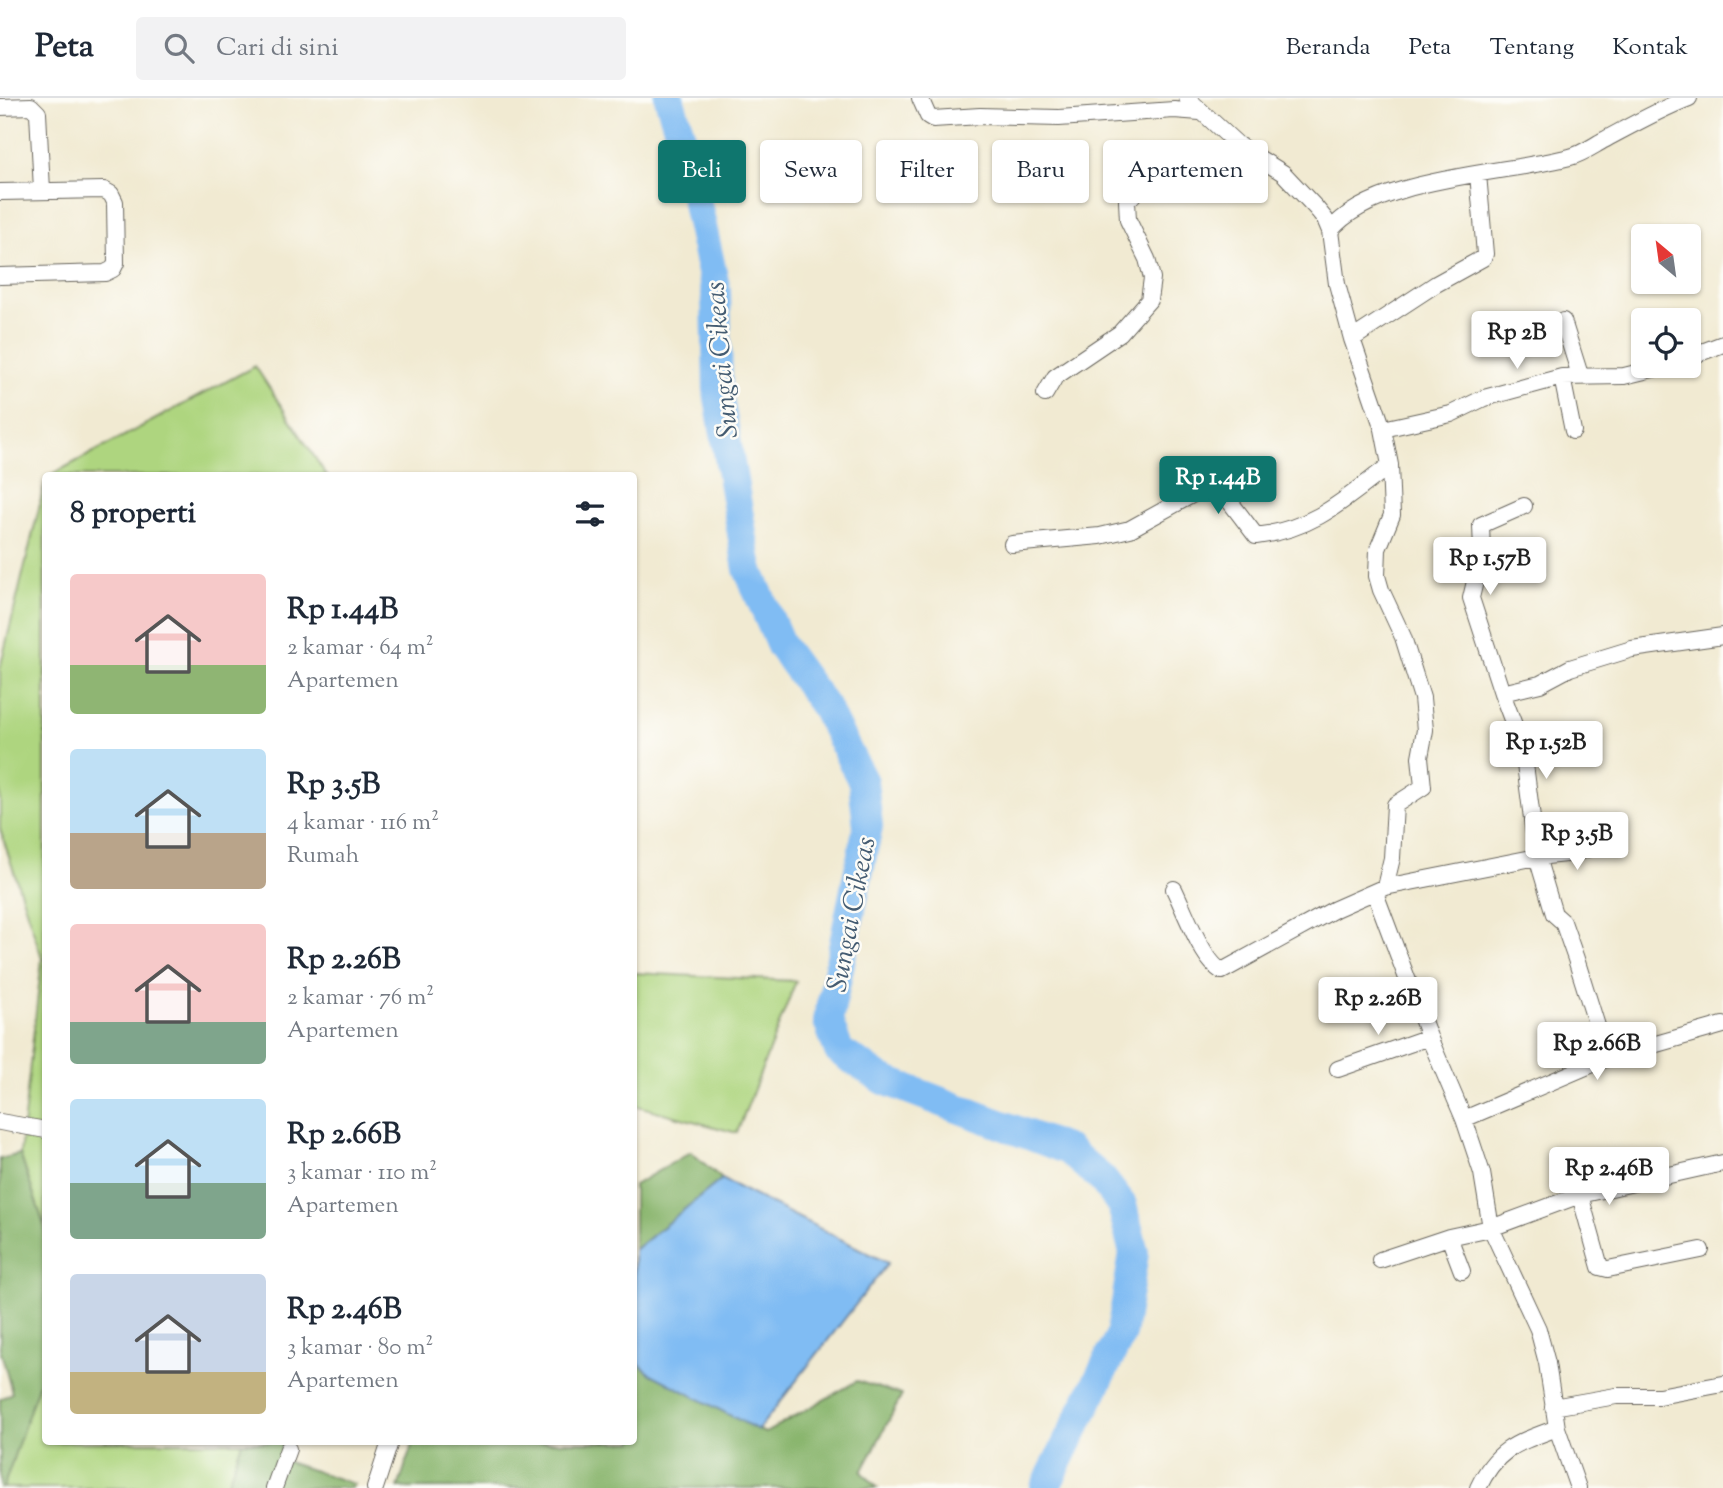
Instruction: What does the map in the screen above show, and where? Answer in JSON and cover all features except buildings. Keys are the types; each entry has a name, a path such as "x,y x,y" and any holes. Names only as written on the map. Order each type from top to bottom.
{"street":[{"path":"920,98 928,116 933,120 980,116 1059,118 1174,110 1200,111"},
{"path":"1188,98 1232,140"},
{"path":"1330,230 1338,220 1376,199 1404,189 1573,156 1682,99"},
{"path":"0,107 31,106 38,113 42,190"},
{"path":"1268,164 1283,173 1316,208 1330,230 1337,284 1352,339 1383,429 1390,465 1392,515 1378,549 1378,581 1409,655 1422,698 1425,730 1420,757 1423,787 1395,806 1392,858 1380,890 1429,1037 1464,1119 1482,1173 1491,1228 1538,1329 1547,1363 1557,1428 1578,1488"},
{"path":"1352,339 1436,284 1483,258 1485,254 1478,174"},
{"path":"0,192 104,190 111,194 115,202 116,263 113,270 105,273 0,276"},
{"path":"1045,394 1055,377 1121,333 1149,300 1152,278 1147,259 1128,220 1127,203"},
{"path":"1563,321 1580,375"},
{"path":"1701,352 1723,344"},
{"path":"1383,429 1451,414 1484,398 1562,377 1631,374"},
{"path":"1562,377 1573,430"},
{"path":"1012,544 1100,537 1130,529 1215,482 1256,536 1275,534 1304,525 1322,515 1390,465"},
{"path":"1524,506 1481,525 1482,552 1471,597 1523,750 1537,856 1554,914 1563,922 1607,1058"},
{"path":"1502,693 1540,684 1570,668 1632,649 1723,636"},
{"path":"1174,889 1200,942 1216,968 1222,971 1335,909 1380,890 1537,856 1575,853 1607,842"},
{"path":"1464,1119 1607,1058 1723,1026"},
{"path":"1338,1069 1429,1037"},
{"path":"0,1122 42,1129"},
{"path":"1380,1260 1449,1237 1491,1228 1580,1195 1723,1163"},
{"path":"1580,1195 1600,1268 1608,1269 1701,1250"},
{"path":"1449,1237 1462,1270"},
{"path":"1553,1406 1597,1398 1659,1396 1723,1384"},
{"path":"1478,1488 1487,1468 1498,1457 1519,1442 1557,1428"},
{"path":"375,1488 389,1445"},
{"path":"274,1488 288,1449"}],"green space":[{"path":"255,366 324,472 56,472"},
{"path":"42,495 42,958 0,829 0,668"},
{"path":"42,958 42,1219 20,1154"},
{"path":"637,973 796,981 737,1133 637,1106"},
{"path":"691,1152 722,1179 637,1248 637,1183"},
{"path":"20,1154 42,1219 42,1375 3,1488 0,1488 0,1399 12,1393 0,1348 0,1159"},
{"path":"637,1362 651,1374 765,1433 857,1381 902,1395 862,1472 878,1488 398,1488 412,1445 637,1445"},
{"path":"42,1373 42,1445 241,1445 226,1488 3,1488"},
{"path":"241,1445 281,1445 288,1462 354,1484 352,1488 226,1488"}],"water":[{"path":"722,1179 888,1263 758,1430 651,1374 637,1362 637,1248"}],"waterway":[{"name":"Sungai Cikeas","path":"669,98 686,153 716,291 718,392 748,569 781,646 825,707 863,782 868,826 828,1021 839,1051 884,1080 1068,1150 1102,1179 1122,1205 1134,1253 1121,1334 1045,1488"}]}
